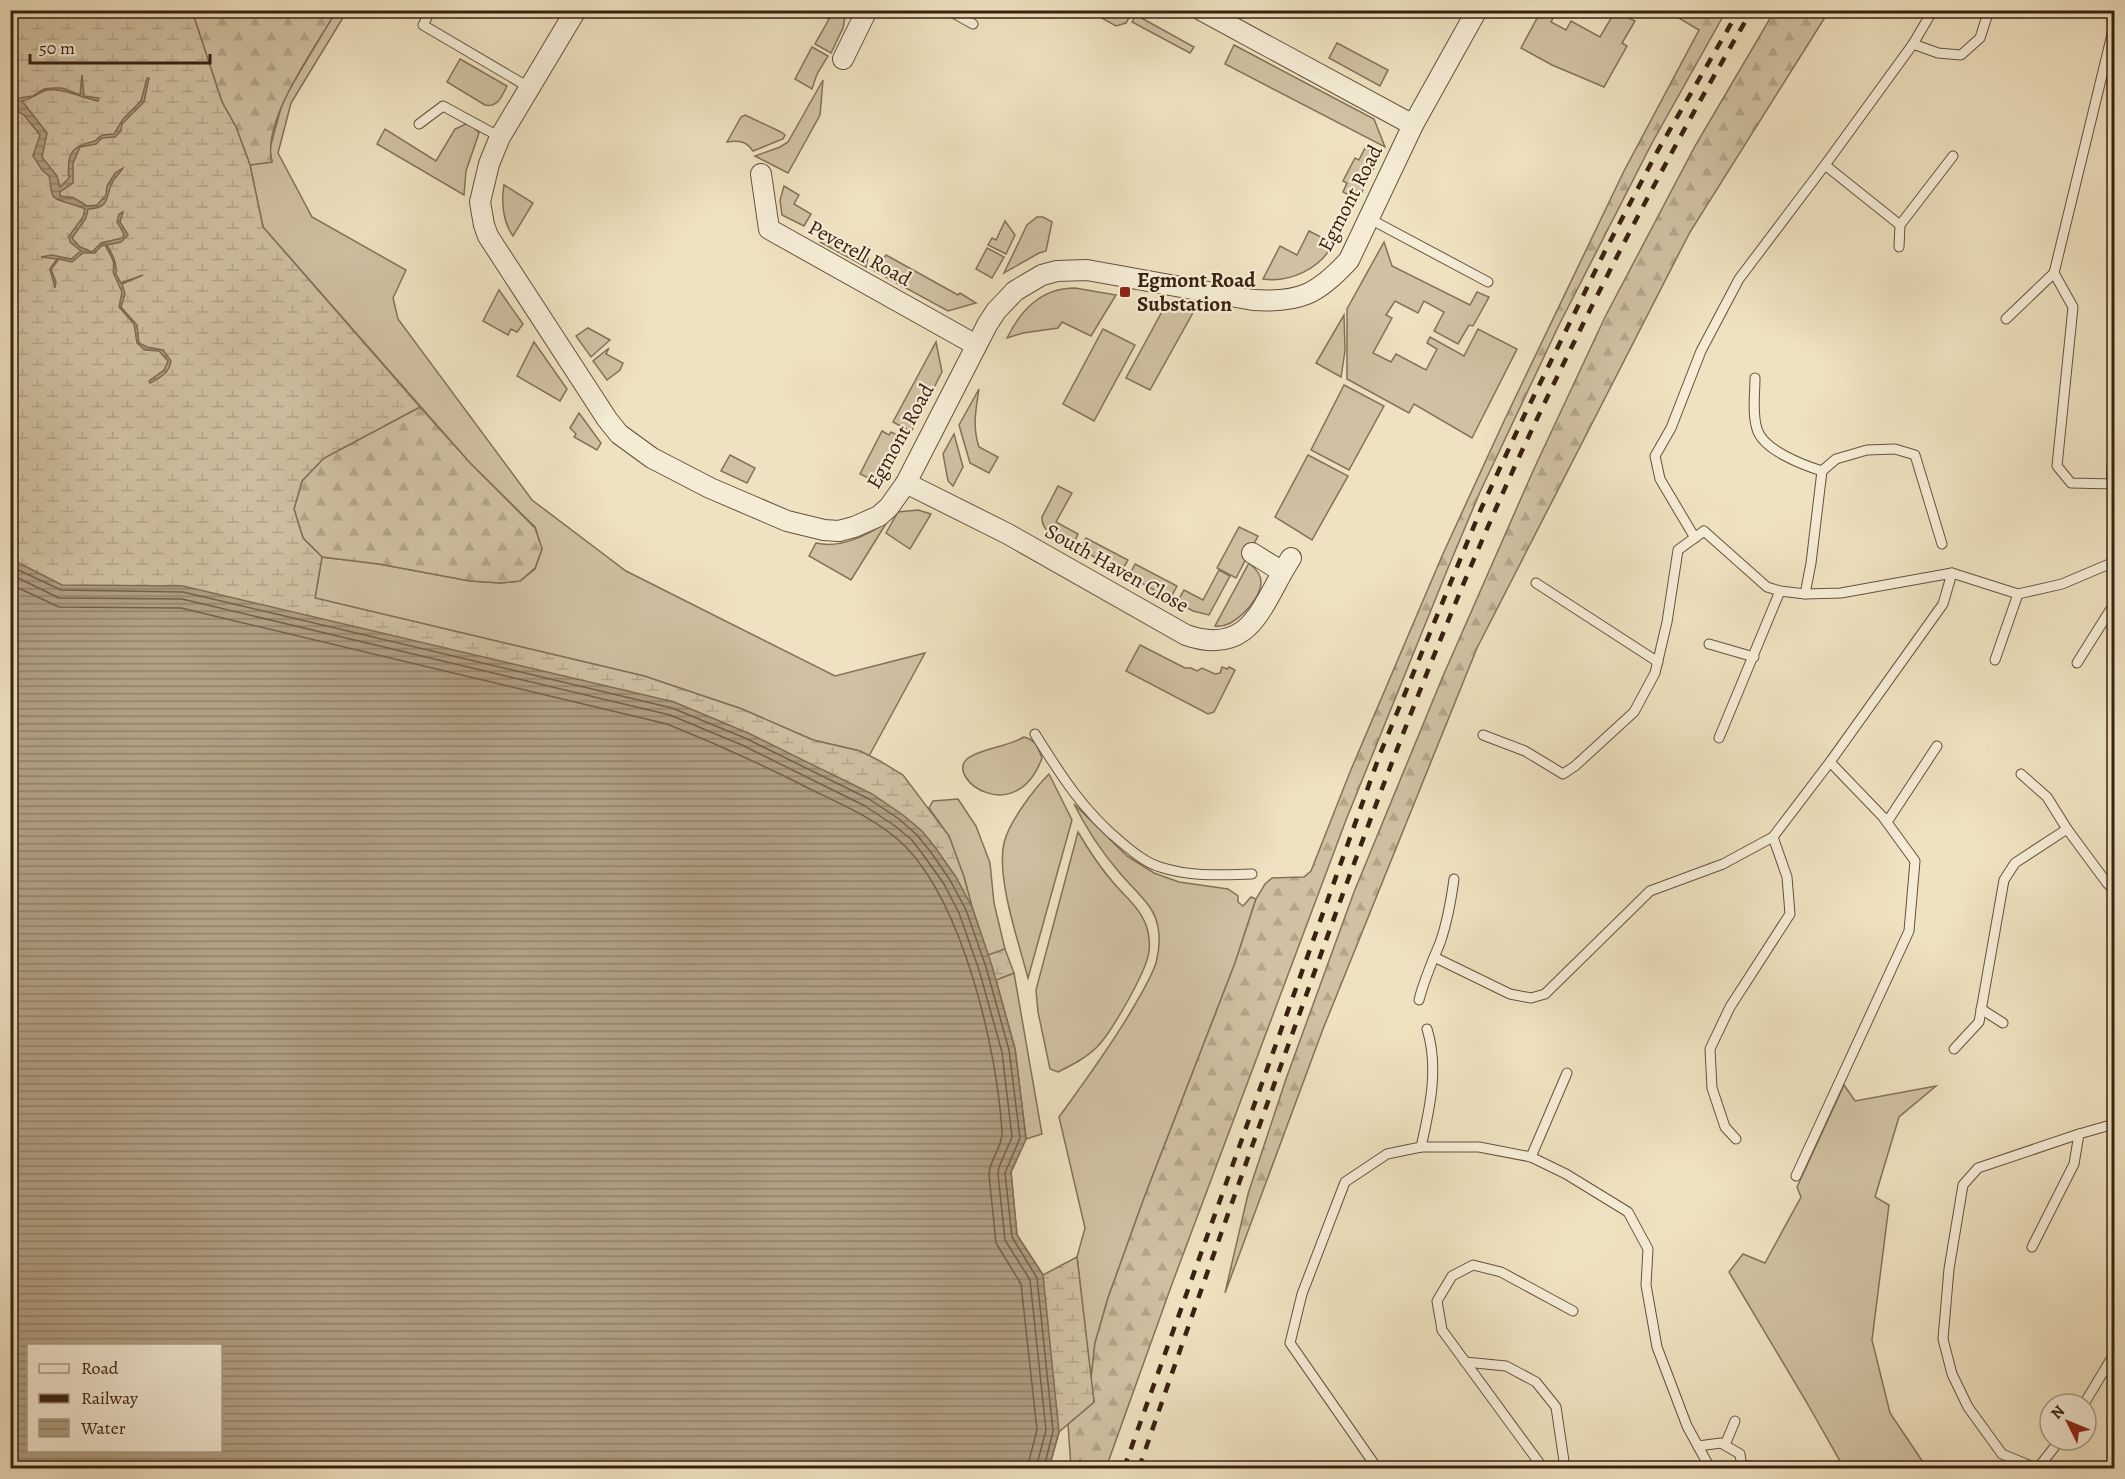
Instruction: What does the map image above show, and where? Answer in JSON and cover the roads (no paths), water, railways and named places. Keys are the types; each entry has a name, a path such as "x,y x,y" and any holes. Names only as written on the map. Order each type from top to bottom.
{"street":[{"name":"Egmont Road","path":"576,10 500,136 489,164 482,193 481,211 488,236 607,419 630,443 668,467 710,488 787,521 824,530 839,531 879,516 889,507 906,483 976,345 996,311 1015,291 1035,279 1057,271 1088,270 1253,300 1277,302 1303,296 1335,276 1350,260 1413,125 1477,10"},
{"path":"843,59 867,10"},
{"path":"1201,10 1413,125"},
{"name":"Peverell Road","path":"761,174 769,229 976,345"},
{"name":"South Haven Close","path":"906,483 1008,534 1186,635 1203,641 1226,640 1242,632 1255,620 1286,565 1252,554"}],"lane":[{"path":"431,10 423,26 530,88"},
{"path":"948,10 972,24"},
{"path":"1695,538 1660,479 1655,456 1671,428 1701,351 1739,279 1913,44 1933,10"},
{"path":"1913,44 1938,52 1961,55 1980,38 1989,10"},
{"path":"2006,319 2054,273 2115,26"},
{"path":"419,123 443,106 500,136"},
{"path":"1899,247 1900,225 1953,156"},
{"path":"1824,165 1900,225"},
{"path":"1370,219 1488,282"},
{"path":"2054,273 2073,308 2057,466 2071,483 2113,484 2115,445"},
{"path":"1755,378 1754,411 1757,432 1774,450 1797,463 1822,471"},
{"path":"1805,594 1822,471 1836,459 1867,450 1895,448 1915,455 1942,544"},
{"path":"1483,735 1525,751 1563,774 1575,766 1634,712 1655,673 1658,662 1667,622 1678,549 1704,531 1767,587 1805,594 1841,593 1952,573 2018,594 2062,584 2115,562"},
{"path":"1434,957 1510,994 1531,998 1545,994 1650,891 1723,864 1773,837 1830,762 1943,604 1952,573"},
{"path":"1536,583 1658,662"},
{"path":"1719,738 1780,591"},
{"path":"1995,660 2018,594"},
{"path":"2077,663 2115,604"},
{"path":"1709,644 1754,657"},
{"path":"1035,734 1066,784 1088,811 1134,853 1159,867 1196,875 1252,874"},
{"path":"1887,822 1937,746"},
{"path":"1796,1176 1909,932 1915,861 1887,822 1830,762"},
{"path":"2021,774 2047,797 2067,829 2107,883 2115,890"},
{"path":"1954,1049 1979,1022 2004,880 2015,863 2067,829"},
{"path":"1736,1139 1725,1127 1712,1088 1710,1049 1730,1007 1790,914 1787,877 1773,837"},
{"path":"1419,1000 1423,982 1434,957 1451,904 1454,879"},
{"path":"1981,1009 2004,1023"},
{"path":"1420,1147 1427,1121 1433,1069 1432,1046 1427,1029"},
{"path":"1531,1157 1567,1073"},
{"path":"2050,1452 2037,1468 2002,1454 1968,1407 1952,1374 1944,1339 1949,1269 1963,1185 1978,1168 2115,1124"},
{"path":"2032,1246 2074,1164 2079,1134"},
{"path":"1377,1468 1290,1343 1302,1294 1345,1182 1387,1154 1420,1147 1479,1147 1531,1157 1566,1174 1628,1212 1648,1249 1646,1285 1658,1347 1687,1426 1710,1468"},
{"path":"1543,1468 1442,1330 1437,1301 1452,1276 1473,1265 1501,1272 1573,1311"},
{"path":"2091,1392 2115,1354"},
{"path":"1465,1362 1506,1366 1536,1382 1556,1407 1565,1468"},
{"path":"1725,1445 1735,1421"},
{"path":"1698,1446 1721,1443 1740,1454 1742,1467 1765,1468"}],"water":[{"path":"82,75 84,96 99,98 98,101 63,91 50,90 22,101 47,133 42,157 57,176 60,187 69,178 68,164 74,150 84,144 95,141 102,135 114,134 123,119 141,101 147,78 149,78 144,102 122,124 121,131 115,137 102,138 96,144 80,147 73,163 73,183 60,192 60,196 74,198 87,206 97,205 106,195 107,186 115,173 123,168 112,183 104,204 88,209 86,218 72,238 80,247 92,252 101,243 122,238 124,234 117,222 119,214 123,212 120,222 128,235 121,242 107,245 114,259 116,274 121,283 143,275 122,284 125,294 121,307 137,325 139,343 163,350 171,361 167,371 150,383 149,381 164,370 168,361 159,351 145,350 137,343 134,324 119,307 122,292 105,245 95,253 83,253 72,262 59,259 51,269 56,282 55,288 50,269 57,259 41,257 52,255 71,259 81,251 70,242 69,236 83,217 85,209 53,196 49,176 33,156 40,135 24,115 14,109 11,110 11,96 13,99 33,96 44,89 53,88 62,88 80,95"},
{"path":"11,559 62,585 183,586 674,702 748,733 872,794 922,831 956,877 972,907 992,966 1015,1049 1026,1139 1011,1172 1017,1235 1043,1275 1059,1432 1049,1468 11,1468"}],"railway":[{"path":"1124,1468 1380,754 1481,509 1605,251 1657,152 1739,10"},
{"path":"1139,1468 1350,876 1459,593 1520,455 1602,286 1660,174 1752,10"}],"place":[{"name":"Egmont Road Substation","path":"1125,292"}]}
